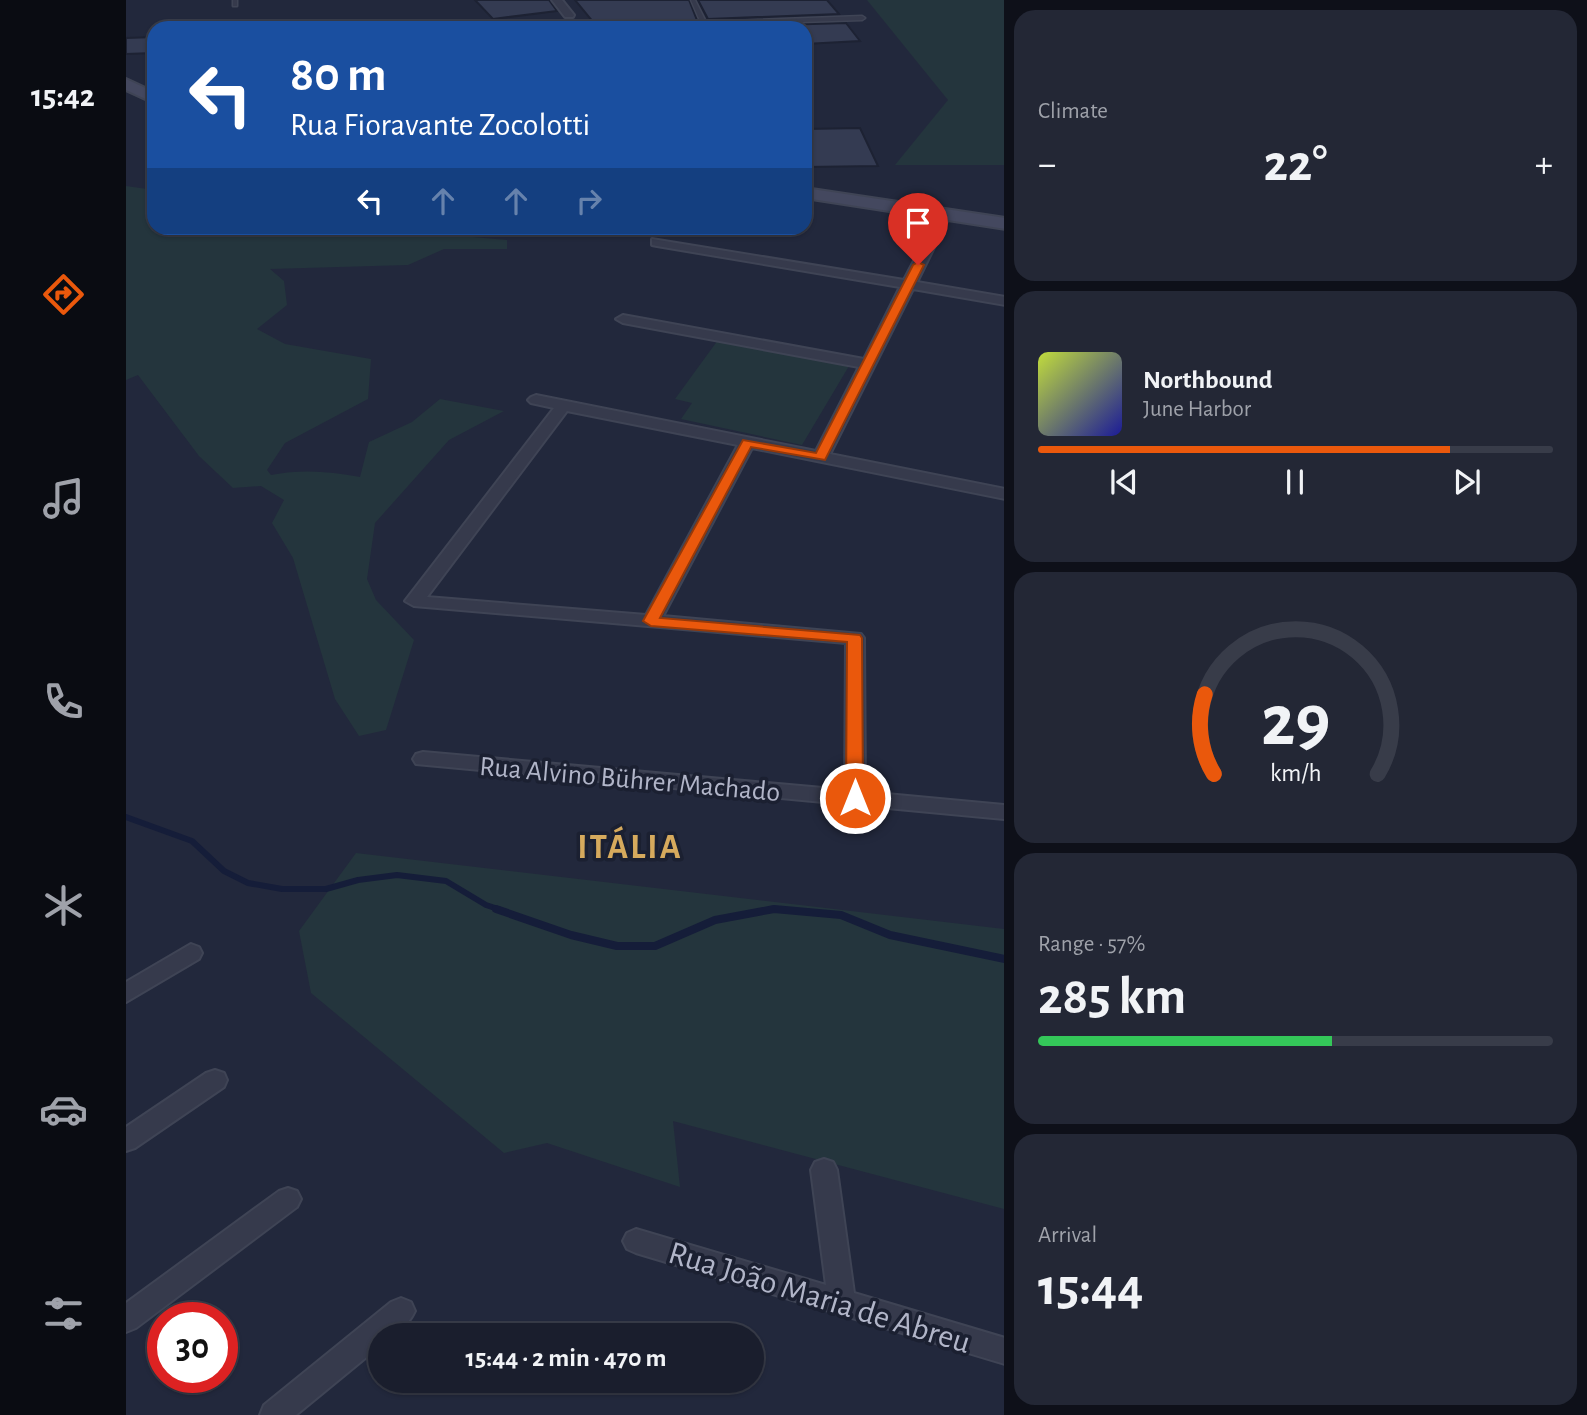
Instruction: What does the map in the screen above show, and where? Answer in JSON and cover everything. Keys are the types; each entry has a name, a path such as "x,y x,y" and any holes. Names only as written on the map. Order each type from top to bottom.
{"street":[{"path":"557,0 569,15"},
{"path":"126,85 147,95"},
{"path":"812,194 1004,224"},
{"path":"821,457 944,215"},
{"path":"657,242 1004,301"},
{"path":"623,319 868,364"},
{"path":"536,400 1004,494"},
{"path":"563,406 414,601 855,638 855,798"},
{"path":"651,621 747,443"},
{"name":"Rua Alvino Bührer Machado","path":"423,759 1004,812"},
{"path":"126,993 191,953"},
{"path":"126,1140 215,1080"},
{"path":"824,1170 842,1303"},
{"path":"126,1319 288,1199"},
{"name":"Rua João Maria de Abreu","path":"636,1241 1004,1351"},
{"path":"274,1415 401,1311"}],"lane":[{"path":"693,0 704,21"},
{"path":"804,21 862,18"}],"shaded area":[{"path":"867,0 1004,0 1004,165 895,165 948,100"},
{"path":"126,186 147,189 147,235 451,235 507,240 507,249 444,249 408,265 270,269 284,281 287,305 257,329 285,344 371,359 368,399 285,443 267,470 271,475 315,472 360,477 369,442 412,422 440,399 504,411 449,440 375,523 367,579 376,600 414,640 386,730 359,736 335,699 293,558 272,523 284,500 261,486 233,488 199,456 138,375 126,380"},
{"path":"718,340 849,366 802,445 681,419 692,403 675,399"},
{"path":"356,853 1004,929 1004,1209 673,1121 680,1187 547,1143 504,1153 311,993 299,931"}],"building":[{"path":"475,0 549,0 557,11 493,19"},
{"path":"575,0 689,0 697,21 592,21"},
{"path":"698,0 827,0 839,14 708,19"},
{"path":"846,23 860,41 812,44 812,24"},
{"path":"147,37 147,53 126,54 126,38"},
{"path":"860,128 878,166 812,167 812,129"}],"waterway":[{"path":"126,817 192,841 224,871 248,883 282,889 326,889 358,880 397,875 446,881 486,905 501,910"},
{"path":"496,909 571,935 617,946 655,946 715,920 769,910"},
{"path":"769,910 785,910"},
{"path":"769,910 785,910"},
{"path":"785,910 841,915 890,935 1004,959"}],"district":[{"name":"ITÁLIA","path":"630,846"}],"route":[{"path":"855,798 855,638 651,621 747,443 821,457 918,265"}]}
